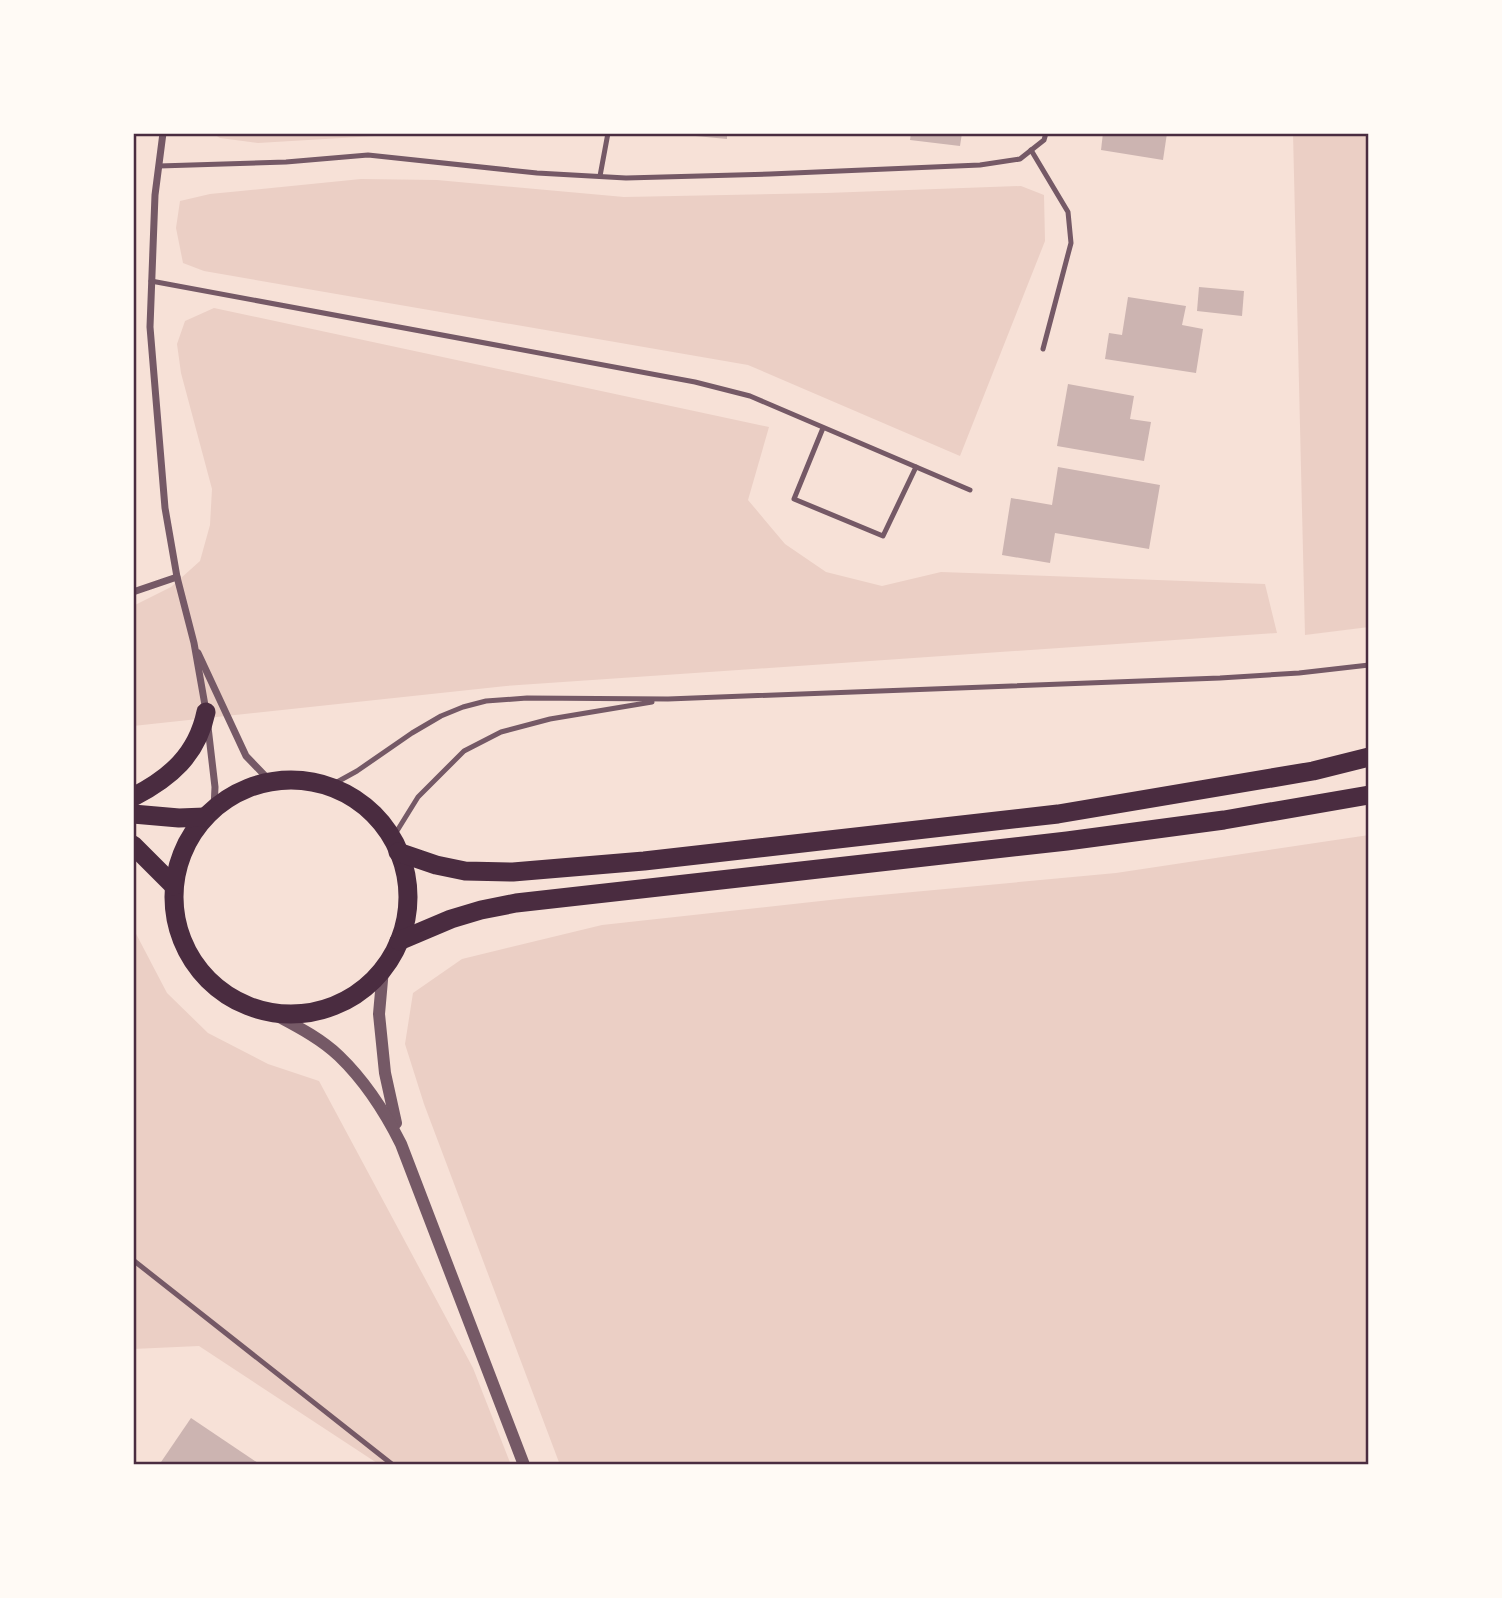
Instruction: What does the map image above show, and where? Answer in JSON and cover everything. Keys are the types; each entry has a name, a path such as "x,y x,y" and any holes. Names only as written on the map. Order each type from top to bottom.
{"highway":[{"path":"133,797 169,775 184,760 195,745 206,712"},
{"path":"395,846 436,865 465,871 513,872 644,861 1058,814 1313,771 1369,757"},
{"path":"300,781 328,787 365,807 375,816 395,846 403,866 408,897 399,941 383,969 360,991 333,1007 286,1014 254,1008 237,1001 216,986 197,968 188,954 176,921 176,871 187,842 210,813 224,801 246,789 271,782 300,781"},
{"path":"399,941 451,919 516,903 1080,839 1224,820 1369,795"},
{"path":"133,814 179,818 210,813"},
{"path":"133,845 174,886"}],"street":[{"path":"163,133 155,195 150,327 165,508 177,577 194,643 214,774 210,813"},
{"path":"136,591 177,577"},
{"path":"194,643 246,756 271,782"},
{"path":"383,969 379,1014 382,1049 390,1100 401,1144"},
{"path":"270,1012 310,1034 338,1055 388,1117 401,1144 524,1465"}],"lane":[{"path":"600,176 608,133"},
{"path":"159,166 285,162 368,155 537,173 626,178 979,165 1020,159 1044,140 1046,133"},
{"path":"1031,150 1068,212 1071,243 1042,349"},
{"path":"151,281 695,382 750,396 970,490"},
{"path":"823,428 794,499 883,536 916,467"},
{"path":"133,582 136,591"},
{"path":"328,787 441,716 486,701 527,698 668,699 1220,678 1369,665"},
{"path":"395,846 418,797 464,751 501,732 550,719 668,699"},
{"path":"133,1260 393,1465"}],"shaded area":[{"path":"212,133 402,133 258,143 220,138"},
{"path":"1293,133 1369,133 1369,627 1305,635"},
{"path":"361,179 437,180 624,197 1021,186 1044,195 1045,241 960,456 748,365 204,271 183,263 176,228 180,201 210,194"},
{"path":"214,308 769,427 748,500 785,544 826,572 882,586 941,572 1265,584 1277,633 506,686 133,726 133,606 171,587 200,561 210,525 212,489 181,373 177,344 185,321"},
{"path":"1369,835 1369,1465 560,1465 424,1104 405,1044 413,993 462,959 602,925 848,898 1116,873"},
{"path":"133,928 167,993 208,1033 268,1064 319,1081 473,1368 511,1465 380,1465 199,1346 133,1349"}],"building":[{"path":"727,133 727,139 685,135"},
{"path":"911,133 962,133 960,146 910,140"},
{"path":"1103,133 1167,133 1163,160 1101,150"},
{"path":"1199,287 1244,291 1242,316 1197,311"},
{"path":"1128,297 1186,306 1182,325 1203,329 1196,373 1105,359 1109,333 1122,335"},
{"path":"1068,384 1134,396 1130,419 1151,422 1144,461 1057,446"},
{"path":"1058,467 1160,485 1149,549 1055,533 1050,563 1002,555 1011,498 1052,505"},
{"path":"191,1418 261,1465 159,1465"}]}
